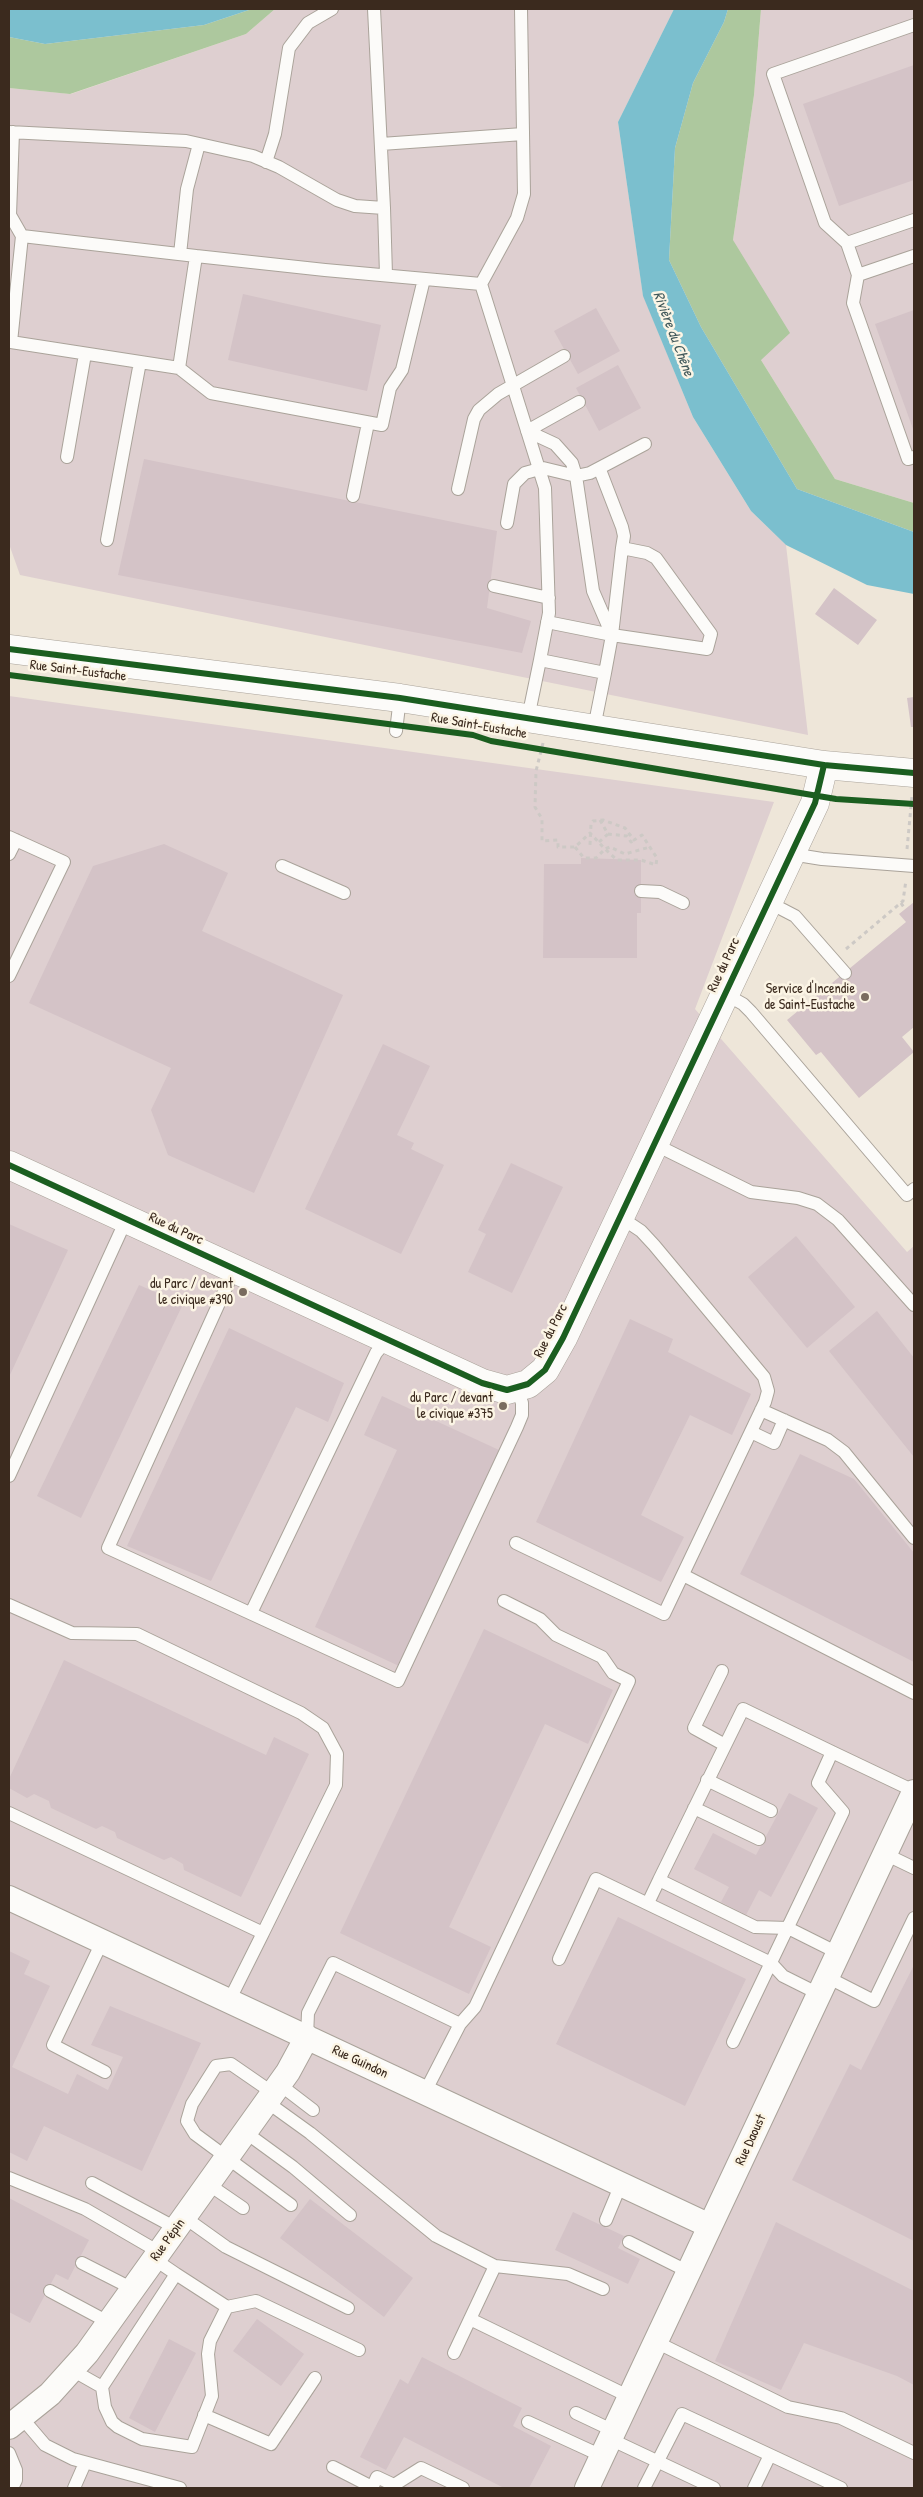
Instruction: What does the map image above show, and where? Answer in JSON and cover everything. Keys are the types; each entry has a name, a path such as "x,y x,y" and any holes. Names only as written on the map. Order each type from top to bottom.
{"street":[{"name":"Rue Saint-Eustache","path":"9,649 400,698 824,765 913,784"},
{"name":"Rue du Parc","path":"9,1165 490,1387 507,1390 517,1388 537,1378 554,1356 815,803 824,765"},
{"name":"Rue Daoust","path":"587,2488 914,1792"},
{"name":"Rue Guindon","path":"9,1898 710,2226"},
{"name":"Rue Pépin","path":"15,2422 50,2394 72,2370 273,2093 307,2037"}],"lane":[{"path":"266,162 275,134 289,48 308,23 332,9"},
{"path":"374,9 386,276"},
{"path":"521,9 522,204 481,284 545,488 549,598 548,622 528,718"},
{"path":"914,25 773,74 825,223 846,243 858,275 853,304 908,459 914,456"},
{"path":"384,208 356,206 337,200 298,177 253,156 186,141 86,138 11,132 10,215 22,236 14,267 10,342 180,368 211,393 382,426 390,388 402,370 424,279"},
{"path":"381,144 523,134"},
{"path":"180,254 187,189 199,144"},
{"path":"846,243 914,220"},
{"path":"22,236 386,276 481,284"},
{"path":"180,368 196,256"},
{"path":"858,275 914,256"},
{"path":"67,457 85,354"},
{"path":"458,489 474,419 487,402 564,356"},
{"path":"107,540 140,362"},
{"path":"527,431 579,402"},
{"path":"352,496 368,423"},
{"path":"527,431 555,444 572,463 576,476 592,591 612,635"},
{"path":"507,523 514,484 525,473 538,468 576,476 600,470 645,444"},
{"path":"594,728 612,635 624,536 600,470"},
{"path":"548,622 612,635 707,649 711,634 656,558 647,553 622,548"},
{"path":"494,586 549,598"},
{"path":"540,660 605,674"},
{"path":"396,731 400,698"},
{"path":"9,854 12,838 64,862 9,976"},
{"path":"791,854 822,859 908,861"},
{"path":"282,866 344,893"},
{"path":"641,891 660,892 683,902"},
{"path":"768,902 795,916 845,972"},
{"path":"724,994 743,1004 751,1012 907,1195 914,1189"},
{"path":"654,1144 751,1192 798,1198 817,1204 838,1220 914,1305"},
{"path":"516,1543 664,1614 751,1432 768,1391 764,1377 654,1245 641,1231 620,1217"},
{"path":"9,1476 126,1220"},
{"path":"234,1270 108,1548 398,1681 517,1427 522,1407 517,1388"},
{"path":"251,1613 376,1352 387,1340"},
{"path":"761,1410 828,1440 844,1452 914,1538"},
{"path":"751,1432 774,1443 784,1420"},
{"path":"683,1575 914,1693"},
{"path":"425,2092 460,2024 475,2007 629,1681 613,1673 602,1657 556,1635 540,1619 504,1601"},
{"path":"9,1605 72,1633 136,1634 301,1713 323,1728 337,1754 336,1785 229,2001"},
{"path":"722,1671 694,1728 725,1745"},
{"path":"648,1903 743,1709 914,1792"},
{"path":"733,2042 843,1812 818,1783 832,1752"},
{"path":"708,1780 771,1811"},
{"path":"694,1808 759,1839"},
{"path":"9,1813 264,1933"},
{"path":"885,1854 914,1868"},
{"path":"559,1959 596,1879 771,1963 783,1976 874,2001 914,1918"},
{"path":"659,1880 755,1927 788,1928 838,1953"},
{"path":"102,1942 53,2045 105,2072"},
{"path":"307,2037 308,2012 333,1963 460,2024"},
{"path":"291,2205 195,2134 187,2121 192,2104 211,2071 216,2066 232,2064 273,2093 310,2133 436,2236 495,2266 568,2274 603,2289"},
{"path":"273,2093 313,2110"},
{"path":"245,2132 293,2167 350,2215"},
{"path":"9,2178 85,2210 157,2255 176,2274 227,2307 256,2301 360,2350"},
{"path":"92,2182 180,2223 348,2308"},
{"path":"208,2184 243,2208"},
{"path":"606,2220 621,2184"},
{"path":"629,2242 689,2272"},
{"path":"82,2263 133,2288"},
{"path":"454,2353 495,2266"},
{"path":"176,2274 102,2387 105,2407 112,2422 130,2435 142,2439 192,2446 212,2396 208,2354 210,2341 227,2307"},
{"path":"50,2291 108,2322"},
{"path":"470,2319 630,2397"},
{"path":"656,2342 788,2407 841,2418 914,2453"},
{"path":"72,2370 102,2387"},
{"path":"204,2415 271,2444 315,2378"},
{"path":"576,2413 609,2442"},
{"path":"644,2488 682,2414 841,2488"},
{"path":"15,2422 52,2450 85,2463 180,2488"},
{"path":"528,2422 609,2442 657,2461 714,2488"},
{"path":"9,2453 16,2470 16,2480 12,2488"},
{"path":"754,2488 770,2455"},
{"path":"74,2488 85,2463"},
{"path":"333,2467 372,2488 377,2477 394,2485 421,2468 463,2488"}],"path":[{"path":"542,746 536,771 535,807 542,819 542,841 558,840 558,847 575,847 590,833"},
{"path":"908,861 910,804 913,784"},
{"path":"600,820 608,834"},
{"path":"590,844 593,821 600,820 625,828 634,840"},
{"path":"590,833 599,842 617,860 641,860 656,865 657,858 642,835 630,842 627,836 608,834 599,842"},
{"path":"575,847 584,858 596,858 610,847 625,854 650,847"},
{"path":"834,959 903,901 906,877"},
{"path":"901,903 905,909"}],"shaded area":[{"path":"275,9 674,9 618,122 643,295 693,417 751,511 786,545 808,735 20,575 9,544 9,88 71,94 246,34"},
{"path":"761,9 914,9 914,503 835,479 761,360 733,240 754,95"},
{"path":"9,696 774,802 695,1009 907,1252 914,1246 914,2488 9,2488"}],"green space":[{"path":"252,9 275,9 246,34 70,94 9,88 9,37 45,44 204,25"},
{"path":"728,9 761,9 754,95 733,240 790,333 761,360 835,479 914,503 914,532 797,489 701,327 669,260 675,148 693,83 724,22"}],"water":[{"path":"9,9 252,9 204,25 45,44 9,37"},
{"name":"Rivière du Chêne","path":"674,9 728,9 724,22 693,83 675,148 669,260 701,327 797,489 914,532 914,594 867,585 786,545 751,511 693,417 643,296 618,122"}],"building":[{"path":"914,65 914,180 839,206 803,104"},
{"path":"243,294 381,325 367,391 228,360"},
{"path":"596,308 620,351 578,374 554,331"},
{"path":"914,310 914,428 913,429 875,324"},
{"path":"618,365 641,408 599,431 576,388"},
{"path":"144,459 497,531 487,608 531,621 522,653 118,575"},
{"path":"834,588 877,620 858,645 815,614"},
{"path":"914,697 914,727 911,727 907,698"},
{"path":"164,844 228,873 202,931 343,995 254,1193 168,1155 151,1110 171,1068 29,1003 93,866"},
{"path":"581,858 641,860 641,913 637,913 637,958 543,958 544,864 581,864"},
{"name":"Service d'Incendie de Saint-Eustache","path":"914,902 914,1027 902,1037 914,1052 859,1098 821,1052 816,1055 787,1020 906,922 899,914"},
{"path":"383,1044 430,1066 397,1135 414,1143 411,1149 444,1165 401,1254 305,1209"},
{"path":"511,1163 563,1187 512,1293 468,1272 486,1234 478,1230"},
{"path":"9,1224 68,1250 9,1377"},
{"path":"796,1236 855,1307 807,1348 748,1277"},
{"path":"139,1285 183,1304 81,1518 37,1496"},
{"path":"877,1311 914,1358 914,1457 829,1351"},
{"path":"630,1319 673,1339 668,1352 751,1394 732,1435 690,1415 641,1515 684,1537 661,1582 536,1522"},
{"path":"229,1328 344,1383 328,1422 296,1407 211,1581 127,1546"},
{"path":"382,1396 499,1450 399,1666 315,1627 397,1450 364,1435"},
{"path":"800,1454 854,1479 914,1553 914,1662 740,1574"},
{"path":"484,1629 613,1690 588,1744 545,1724 449,1927 491,1947 469,1994 340,1933"},
{"path":"64,1660 266,1755 274,1737 309,1754 241,1897 184,1870 183,1864 171,1857 164,1860 117,1838 115,1832 102,1826 96,1829 51,1808 49,1801 34,1794 27,1798 9,1788 9,1779"},
{"path":"789,1793 818,1808 771,1897 759,1890 746,1915 721,1902 729,1887 694,1869 713,1833 756,1855"},
{"path":"618,1917 746,1979 685,2106 556,2044"},
{"path":"9,1951 30,1961 24,1974 50,1986 12,2067 68,2094 77,2074 108,2090 123,2057 91,2045 110,2006 201,2043 142,2171 44,2126 27,2161 9,2152"},
{"path":"914,1965 914,2241 792,2180 850,2064 861,2070"},
{"path":"9,2198 89,2240 68,2280 56,2274 30,2323 9,2312"},
{"path":"310,2199 413,2278 384,2317 280,2238"},
{"path":"573,2212 624,2236 618,2248 640,2259 628,2284 555,2250"},
{"path":"776,2222 914,2291 914,2385 897,2376 804,2343 781,2390 715,2361"},
{"path":"257,2319 304,2354 281,2386 233,2351"},
{"path":"169,2339 196,2353 155,2432 129,2418"},
{"path":"422,2357 522,2408 513,2426 551,2446 529,2488 504,2488 404,2437 386,2470 360,2457 400,2379 408,2384"}],"cycle path":[{"path":"9,649 400,698 824,765 914,773"},
{"path":"9,675 473,735 491,741 836,799 914,804"},
{"path":"9,1165 482,1383 507,1390 528,1384 545,1370 563,1338 815,803 824,765"}],"place":[{"name":"Service d'Incendie de Saint-Eustache","path":"865,997"},
{"name":"du Parc / devant le civique #390","path":"243,1292"},
{"name":"du Parc / devant le civique #375","path":"503,1406"}]}
